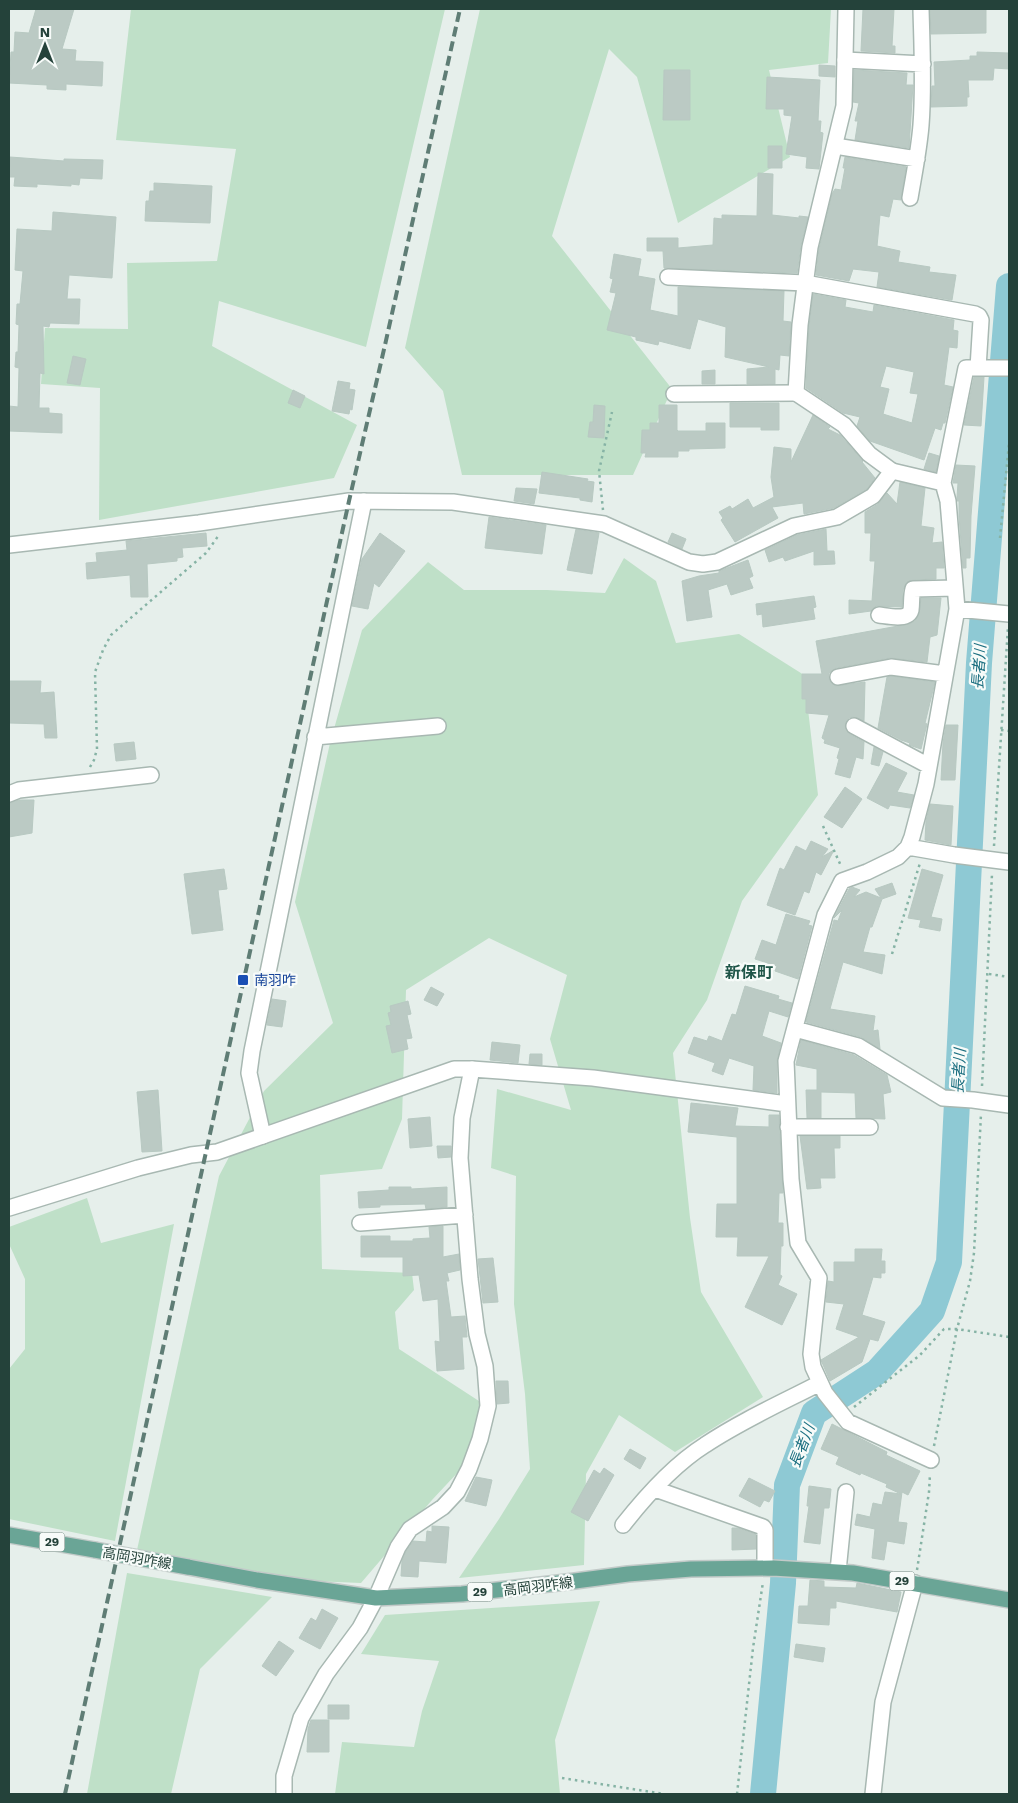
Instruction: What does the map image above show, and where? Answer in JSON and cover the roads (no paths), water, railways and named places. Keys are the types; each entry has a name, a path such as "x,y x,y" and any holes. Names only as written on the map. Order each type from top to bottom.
{"main road":[{"name":"高岡羽咋線","path":"9,1535 257,1580 376,1598 462,1594 575,1582 628,1574 691,1569 769,1568 838,1571 1009,1600"}],"street":[{"path":"796,393 800,325 810,247 844,106 846,9"},
{"path":"910,198 921,124 923,64 921,9"},
{"path":"846,60 923,64"},
{"path":"835,146 917,159"},
{"path":"668,277 805,283 979,316 981,320 983,368"},
{"path":"931,1460 852,1425 841,1414 822,1388 813,1367 811,1354 819,1278 798,1243 791,1180 786,1061 825,915 842,881 867,872 898,857 908,846 929,766 945,674 964,609 955,588 948,501 943,483 966,368 1009,368"},
{"path":"674,394 796,393 844,425 869,454 892,471 943,483"},
{"path":"9,545 339,502 453,502 604,524 689,562 703,564 744,550 794,526 837,517 873,496 892,471"},
{"path":"263,1136 249,1073 252,1051 364,501"},
{"path":"879,615 907,615 910,612 913,588 955,588"},
{"path":"964,609 1009,613"},
{"path":"838,677 891,668 945,674"},
{"path":"316,737 438,726"},
{"path":"854,726 929,766"},
{"path":"9,794 19,790 151,775"},
{"path":"908,846 954,855 1009,862"},
{"path":"795,1029 858,1046 943,1098 977,1100 1009,1105"},
{"path":"9,1208 138,1168 191,1155 217,1152 454,1069 593,1078 787,1104"},
{"path":"284,1794 284,1776 301,1718 326,1674 360,1628 376,1598 398,1547 410,1529 443,1507 457,1492 475,1454 488,1406 485,1366 476,1325 464,1216 460,1158 462,1118 472,1069"},
{"path":"788,1127 870,1127"},
{"path":"360,1223 464,1216"},
{"path":"623,1525 639,1504 703,1446 737,1425 822,1388"},
{"path":"655,1489 763,1527 765,1530 769,1568"},
{"path":"838,1571 846,1492"},
{"path":"873,1794 883,1702 915,1583"}],"waterway":[{"name":"長者川","path":"763,1794 783,1583 787,1485 814,1413 877,1372 932,1311 949,1262 979,663 1009,286"}],"railway":[{"path":"65,1794 349,501 460,9"}],"place":[{"name":"南羽咋","path":"243,980"}],"district":[{"name":"新保町","path":"749,972"}]}
